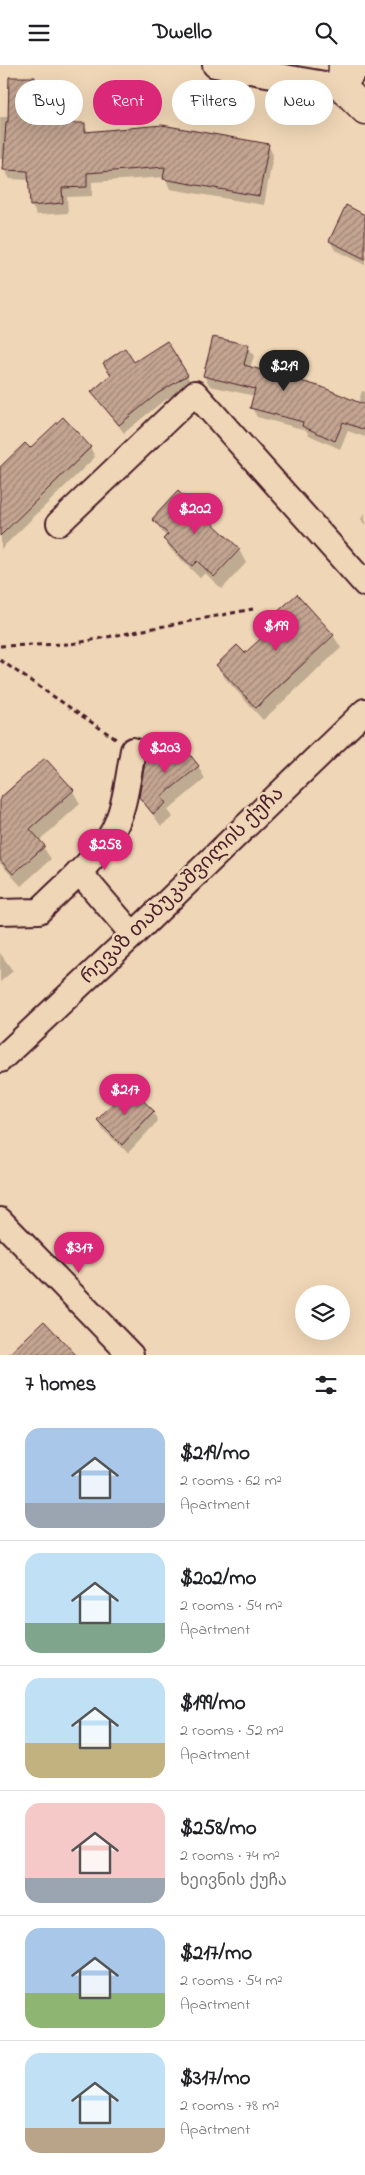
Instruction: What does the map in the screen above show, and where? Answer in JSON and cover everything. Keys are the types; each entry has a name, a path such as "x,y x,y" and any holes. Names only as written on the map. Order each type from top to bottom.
{"street":[{"path":"215,65 343,76 359,65"},
{"path":"343,76 365,110"},
{"path":"59,523 195,393 365,585"},
{"name":"რევაზ თაბუკაშვილის ქუჩა","path":"0,1060 133,935 365,711"},
{"path":"0,912 39,911 79,872 111,835 122,805 133,751"},
{"path":"79,872 133,935"},
{"path":"0,1220 131,1355"}],"path":[{"path":"0,647 71,644 253,609"},
{"path":"0,660 133,751"}],"building":[{"path":"9,77 35,77 35,80 15,80 15,125 83,125 85,123 85,132 162,125 269,144 259,196 163,179 165,167 87,173 87,187 62,188 63,203 30,206 28,171 3,170 6,122 8,122"},
{"path":"346,205 365,215 365,259 329,241"},
{"path":"213,337 249,345 244,365 322,387 365,405 365,430 343,422 335,441 302,426 303,422 250,408 255,389 203,376"},
{"path":"167,341 188,375 157,394 119,425 91,392 111,375 103,363 125,348 134,362"},
{"path":"63,417 91,447 0,536 0,467 25,443 30,448"},
{"path":"178,491 240,549 214,577 197,561 192,566 163,539 168,534 152,519"},
{"path":"297,594 334,635 256,708 216,665 237,645 245,653 279,622 273,616"},
{"path":"176,737 199,766 161,797 166,803 153,814 139,797 145,763"},
{"path":"45,758 74,790 30,829 45,846 13,874 0,860 0,798"},
{"path":"129,1087 154,1111 122,1145 97,1120"},
{"path":"44,1321 76,1355 8,1355"}]}
